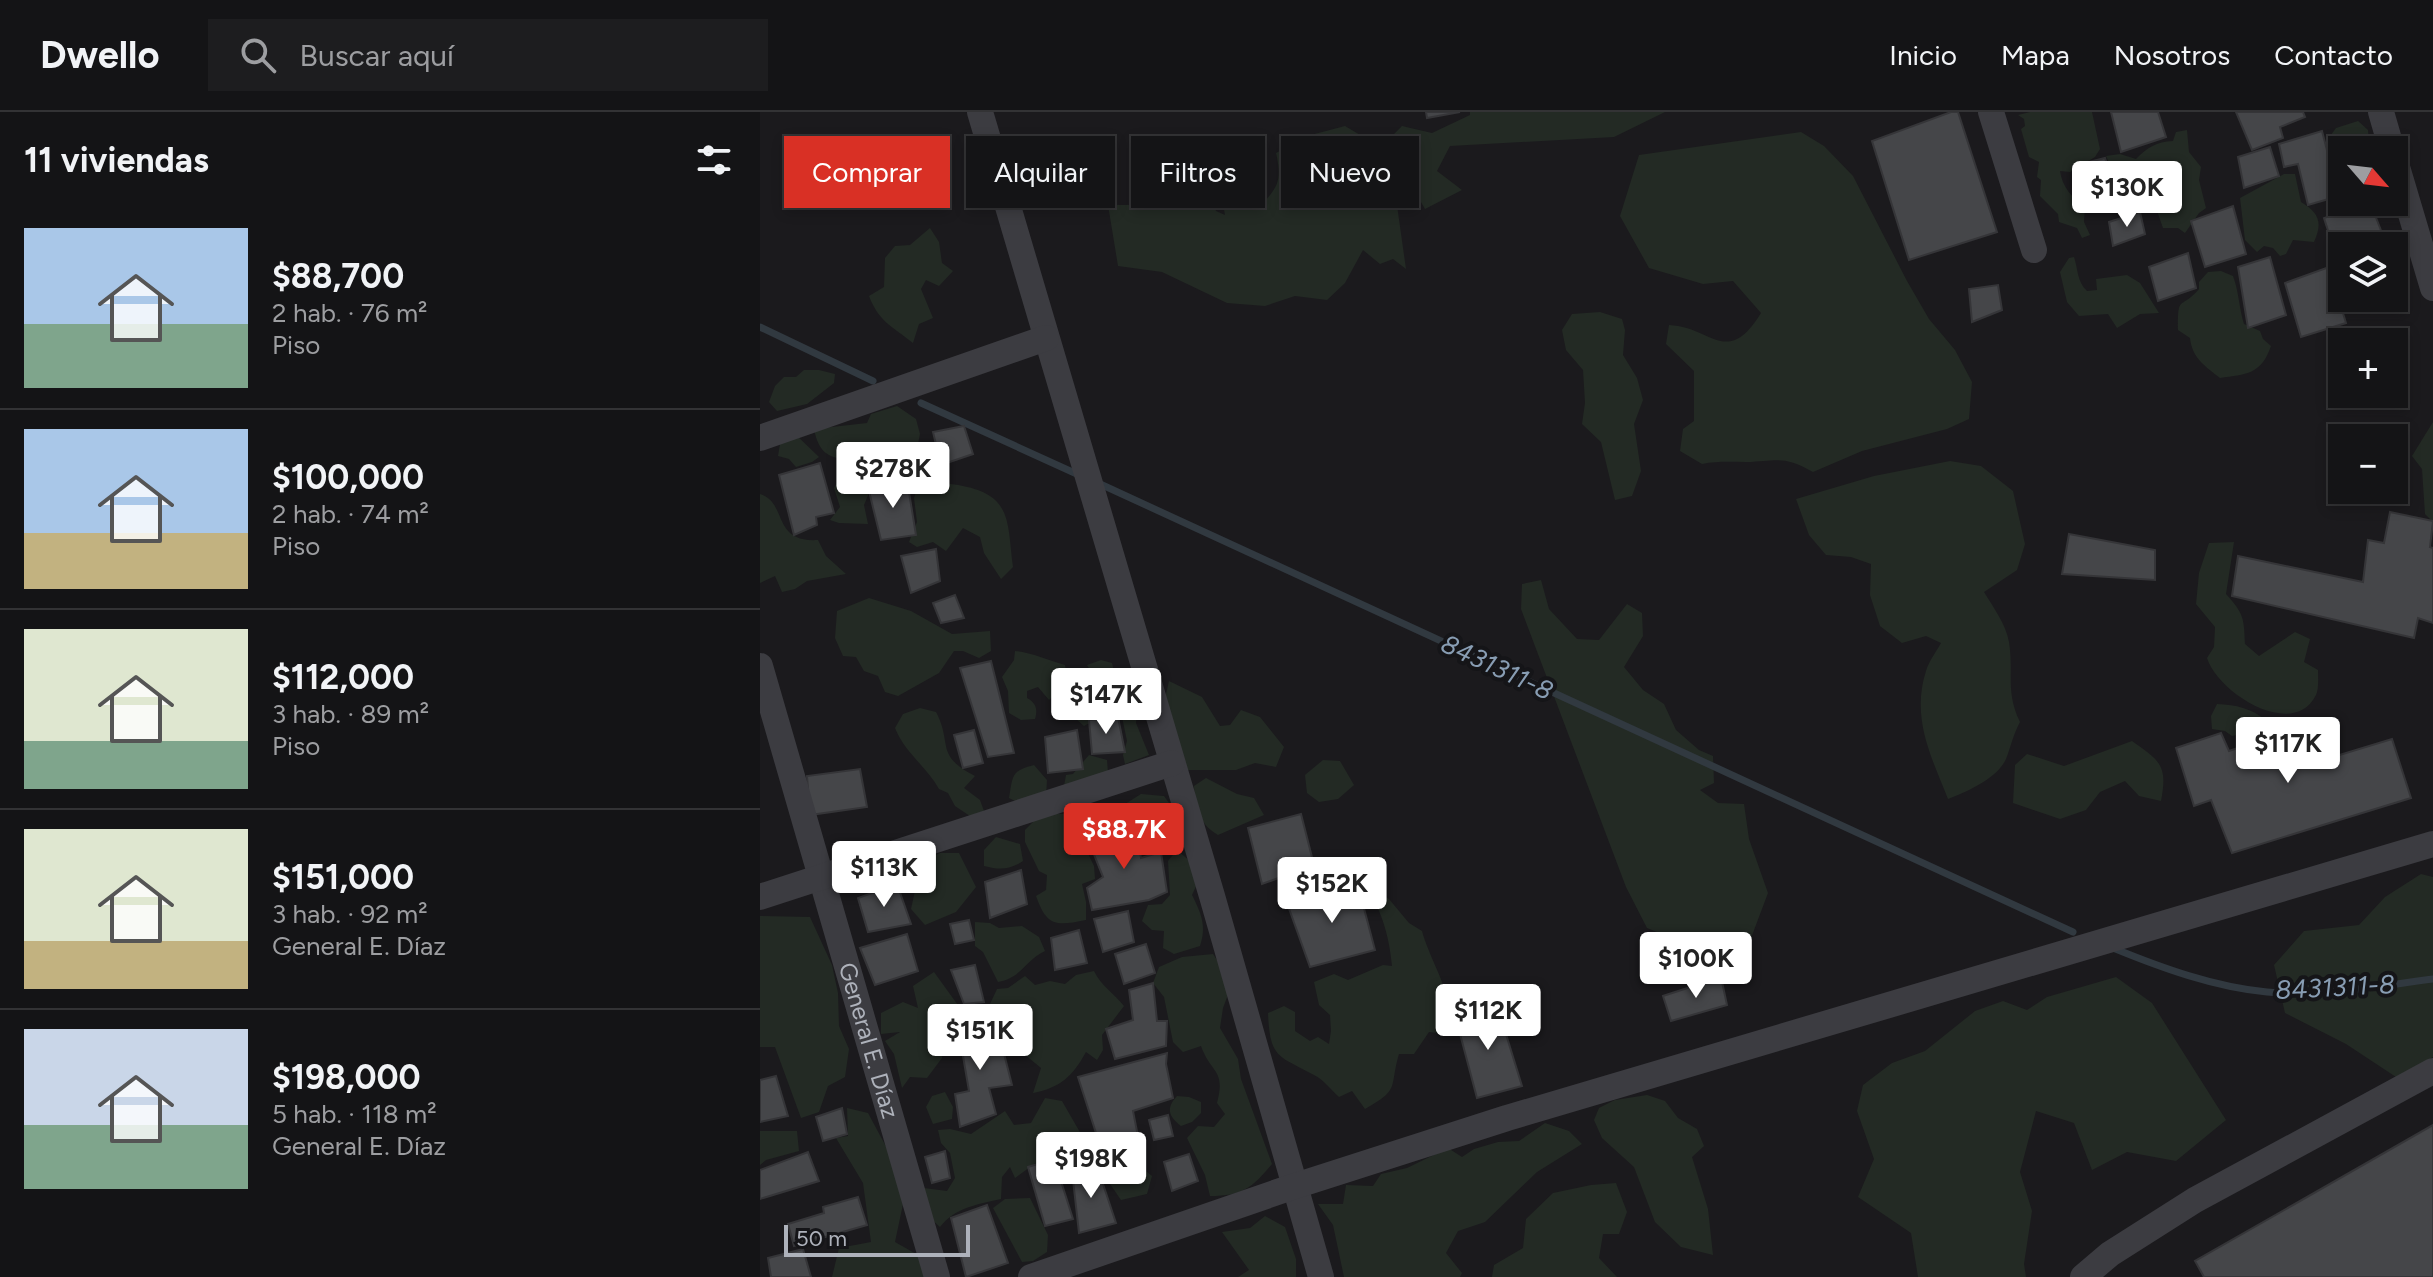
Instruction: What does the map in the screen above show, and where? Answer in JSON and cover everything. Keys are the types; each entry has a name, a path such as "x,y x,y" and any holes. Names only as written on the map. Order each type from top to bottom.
{"street":[{"path":"980,112 1321,1277"},
{"path":"1991,112 2034,250"},
{"path":"2381,112 2388,136"},
{"path":"2408,204 2433,288"},
{"path":"760,438 1046,338"},
{"name":"General E. Díaz","path":"760,666 937,1277"},
{"path":"760,897 1172,763"},
{"path":"1031,1277 1295,1186 1522,1114 2433,844"},
{"path":"2083,1277 2110,1254 2195,1200 2433,1071"}],"shaded area":[{"path":"1470,112 1665,112 1614,137 1450,146 1437,171 1462,190 1425,209 1419,198 1419,136 1392,136 1402,126 1432,133 1470,115"},
{"path":"2030,112 2092,112 2100,149 2095,157 2070,172 2060,171 2068,191 2085,205 2084,222 2090,235 2082,238 2077,228 2059,222 2058,214 2040,196 2041,180 2037,177 2039,162 2029,157 2021,129 2025,126 2024,119 2018,115"},
{"path":"2358,121 2368,130 2368,136 2330,136 2336,128"},
{"path":"1345,126 1362,136 1307,136"},
{"path":"2187,130 2189,152 2201,167 2199,180 2206,208 2185,233 2178,228 2163,228 2156,208 2156,197 2142,197 2136,183 2129,183 2117,190 2117,181 2106,156 2120,154 2136,159 2153,146 2173,141 2176,132"},
{"path":"1801,132 1824,146 1853,176 1929,319 1955,350 1972,382 1969,419 1947,429 1862,451 1813,472 1780,460 1702,464 1680,451 1683,429 1694,421 1694,371 1666,344 1669,325 1728,341 1749,329 1761,313 1733,281 1703,284 1649,268 1620,216 1639,155"},
{"path":"1281,150 1281,208 1397,208 1406,269 1393,259 1380,264 1363,250 1345,283 1327,300 1295,296 1265,306 1227,303 1162,272 1118,266 1108,208 1131,205 1131,208 1215,208 1225,215 1224,208 1265,208 1265,200 1277,182 1279,170 1276,153"},
{"path":"2284,174 2295,174 2301,202 2318,219 2317,235 2314,242 2293,240 2286,254 2280,256 2273,248 2264,246 2257,252 2245,240 2240,198"},
{"path":"930,228 939,242 942,263 953,271 939,286 926,280 921,289 933,318 919,324 913,343 882,318 869,296 884,287 885,258 895,246 910,245"},
{"path":"2074,257 2087,291 2097,290 2096,279 2127,275 2140,283 2159,313 2140,314 2117,328 2108,314 2079,316 2067,302 2060,272 2069,258"},
{"path":"2221,271 2233,276 2244,324 2260,331 2271,346 2257,368 2245,374 2220,378 2196,356 2190,338 2178,330 2181,304 2199,289 2199,282 2208,272"},
{"path":"1600,312 1622,319 1625,330 1623,355 1637,378 1643,400 1634,424 1641,471 1632,496 1615,500 1601,442 1582,424 1585,403 1583,370 1566,350 1562,330 1572,314"},
{"path":"804,370 835,374 834,383 807,404 777,411 769,402 775,386 784,377 796,377"},
{"path":"897,406 916,419 920,434 917,449 893,463 891,477 874,481 864,505 868,524 830,520 840,507 834,488 839,479 847,479 853,469 848,459 825,452 818,443 814,429 867,423 871,414"},
{"path":"2433,422 2433,522 2425,514 2422,469 2412,456"},
{"path":"795,434 819,457 796,467 789,459 778,456 781,438"},
{"path":"1950,461 1981,466 2013,491 2025,544 2017,570 1984,592 2007,635 2011,692 2020,722 2006,759 1996,773 1948,799 1925,736 1921,705 1926,671 1941,643 1926,636 1902,643 1880,626 1870,595 1871,564 1851,557 1826,555 1809,535 1796,499 1874,476"},
{"path":"934,476 944,482 979,491 999,504 1008,525 1013,567 1001,579 984,553 980,537 963,528 946,551 933,542 917,547 909,542 917,522 914,498 919,483"},
{"path":"760,494 769,498 786,529 803,539 818,540 826,556 846,574 807,581 795,589 782,592 775,576 760,583"},
{"path":"2234,542 2226,594 2242,617 2245,644 2259,656 2295,632 2310,639 2304,662 2318,670 2318,687 2316,695 2305,708 2291,713 2274,712 2257,706 2225,685 2207,658 2214,647 2215,627 2196,604 2199,573 2209,543"},
{"path":"1541,580 1549,609 1577,639 1599,640 1627,604 1642,613 1643,636 1624,667 1643,690 1664,704 1676,730 1699,750 1713,756 1714,783 1700,790 1718,803 1744,804 1749,839 1768,893 1739,970 1698,966 1664,935 1647,928 1626,887 1521,609 1522,584"},
{"path":"869,598 911,611 952,634 990,631 991,651 979,658 963,651 954,651 939,673 898,696 885,692 878,676 864,671 856,657 843,656 835,638 837,611"},
{"path":"1015,651 1065,665 1068,682 1049,700 1038,687 1027,691 1027,698 1036,707 1035,719 1021,720 1009,713 1008,691 1002,677 1014,660"},
{"path":"1101,660 1112,663 1118,687 1131,692 1137,710 1136,723 1149,755 1125,764 1123,755 1127,741 1122,717 1103,715 1084,726 1066,702 1073,693 1085,693 1091,687 1095,678 1087,665"},
{"path":"1169,681 1202,697 1220,726 1230,725 1241,710 1260,717 1284,747 1276,767 1255,763 1236,770 1186,770 1163,707"},
{"path":"2217,704 2243,708 2266,720 2261,730 2232,736 2225,731 2212,729 2211,716"},
{"path":"920,708 936,712 949,755 962,769 975,776 964,788 980,800 984,811 973,818 955,806 948,793 939,789 899,737 895,728 903,714"},
{"path":"2132,741 2160,765 2163,779 2161,801 2139,796 2125,781 2100,792 2086,810 2060,819 2013,803 2015,765 2027,754 2064,766"},
{"path":"1089,755 1107,760 1108,773 1064,786 1066,775 1073,774"},
{"path":"1323,760 1340,761 1354,785 1338,799 1319,802 1307,793 1305,775"},
{"path":"1034,765 1047,780 1046,797 1019,803 1009,798 1014,775"},
{"path":"1206,778 1237,794 1254,798 1264,815 1218,835 1202,820 1196,801 1194,786"},
{"path":"1141,794 1164,796 1179,817 1177,833 1160,842 1149,828 1142,832 1121,826 1098,832 1095,822 1099,810 1122,806"},
{"path":"1042,813 1065,814 1084,826 1080,837 1094,866 1095,879 1082,884 1086,920 1054,922 1040,906 1036,896 1046,890 1047,875 1039,871 1025,842 1025,830"},
{"path":"996,837 1020,844 1023,861 1004,868 984,866 984,850"},
{"path":"1177,850 1192,863 1199,880 1192,895 1203,932 1200,946 1174,954 1163,948 1164,931 1152,930 1142,921 1148,905 1162,904 1170,895 1168,861"},
{"path":"940,853 959,853 976,887 956,912 925,925 911,909 915,891 894,874"},
{"path":"2421,874 2433,877 2433,1057 2396,1077 2346,1044 2285,1013 2274,965 2304,931 2359,925 2385,897"},
{"path":"1363,882 1389,899 1409,923 1422,931 1447,996 1450,1016 1445,1034 1429,1032 1414,1054 1399,1054 1389,1092 1365,1109 1352,1091 1339,1097 1318,1077 1278,1054 1271,1039 1268,1013 1284,1006 1295,1012 1295,1031 1310,1041 1318,1037 1329,1044 1330,1015 1319,1005 1314,982 1334,974 1348,980 1383,965 1392,966 1383,922"},
{"path":"760,916 810,917 832,965 838,993 839,1026 849,1049 845,1077 828,1086 819,1112 801,1118 775,1047 760,1047"},
{"path":"975,922 990,923 999,928 1022,926 1039,937 1045,951 1013,977 998,982 983,952 975,946"},
{"path":"1213,954 1223,969 1229,992 1220,1028 1238,1059 1241,1079 1272,1164 1246,1189 1210,1196 1205,1175 1187,1138 1198,1126 1214,1127 1225,1114 1217,1103 1219,1077 1201,1046 1183,1052 1173,1042 1164,997 1153,983 1159,967 1182,957"},
{"path":"1094,971 1124,1006 1102,1035 1103,1050 1097,1060 1086,1052 1065,1080 1033,1093 1041,1068 1018,1049 1008,1022 994,1018 990,1004 997,989 1008,988 1025,976 1035,985 1050,981 1065,984 1076,975"},
{"path":"934,972 960,1008 944,1028 942,1058 927,1078 910,1077 902,1088 894,1054 885,1041 900,1032 881,1034 881,1013 903,1002 918,1008 913,986"},
{"path":"2116,977 2152,1003 2226,1120 2176,1161 2127,1152 2092,1170 2074,1123 2036,1111 2020,1172 2032,1211 2024,1264 2026,1277 1918,1277 1911,1233 1858,1197 1874,1159 1857,1111 1863,1085 1892,1063 1925,1051 1975,1011 2003,1001 2027,1010 2047,997"},
{"path":"945,1092 953,1107 952,1119 933,1124 926,1107 932,1096"},
{"path":"1647,1095 1665,1101 1678,1118 1697,1129 1704,1146 1692,1157 1708,1209 1713,1255 1681,1247 1655,1222 1634,1167 1602,1138 1594,1120 1599,1108 1615,1100"},
{"path":"1177,1096 1201,1102 1201,1113 1192,1122 1181,1126 1170,1112"},
{"path":"1045,1098 1062,1101 1081,1134 1067,1158 1045,1158 1015,1178 1010,1167 1002,1177 1001,1199 960,1211 940,1227 929,1217 924,1188 947,1191 955,1178 950,1153 941,1143 938,1130 950,1129 971,1134 1005,1111 1014,1125 1031,1123"},
{"path":"847,1108 868,1113 897,1167 903,1204 895,1242 918,1255 925,1277 832,1277 839,1248 871,1242 863,1183 836,1138 848,1136"},
{"path":"1545,1123 1569,1131 1582,1144 1537,1172 1485,1222 1458,1231 1446,1253 1462,1273 1460,1277 1344,1277 1333,1225 1318,1204 1343,1204 1346,1185 1373,1186 1381,1174 1407,1168 1448,1148 1462,1157 1474,1149 1498,1142 1519,1141"},
{"path":"760,1131 797,1131 799,1151 766,1160 760,1165"},
{"path":"1126,1165 1141,1167 1152,1176 1147,1194 1121,1200 1106,1178"},
{"path":"1616,1183 1627,1212 1619,1234 1603,1234 1599,1258 1617,1277 1492,1277 1494,1265 1523,1248 1526,1219 1553,1193"},
{"path":"1030,1198 1048,1235 1047,1252 1033,1261 1022,1262 993,1208 1005,1199"},
{"path":"1265,1216 1285,1227 1296,1259 1296,1277 1238,1277 1249,1270 1222,1232 1250,1228"}],"building":[{"path":"1426,112 1460,112 1427,118"},
{"path":"1958,112 1997,232 1909,260 1872,141"},
{"path":"2111,112 2158,112 2166,137 2121,152"},
{"path":"2236,112 2303,112 2305,117 2280,127 2283,138 2252,150"},
{"path":"2322,131 2328,154 2328,199 2308,205 2298,164 2284,167 2279,144"},
{"path":"2270,147 2279,176 2244,188 2238,157"},
{"path":"2105,158 2114,185 2081,198 2073,166"},
{"path":"2233,206 2246,254 2205,267 2191,221"},
{"path":"2140,212 2145,234 2113,246 2109,222"},
{"path":"2375,216 2382,232 2328,232 2324,218"},
{"path":"2188,253 2196,288 2158,301 2149,267"},
{"path":"2270,257 2286,315 2248,328 2238,267"},
{"path":"2328,267 2328,312 2343,312 2346,323 2301,337 2285,283"},
{"path":"1998,285 2002,310 1972,322 1969,289"},
{"path":"964,426 973,454 941,465 933,432"},
{"path":"820,463 834,513 816,517 817,525 794,535 779,475"},
{"path":"907,480 916,535 881,540 868,487"},
{"path":"2390,512 2433,521 2430,547 2433,548 2433,623 2418,618 2414,638 2232,596 2238,556 2363,582 2368,540 2384,543"},
{"path":"2069,534 2155,550 2155,580 2062,574"},
{"path":"936,549 940,581 911,593 901,556"},
{"path":"955,595 964,618 941,623 933,603"},
{"path":"991,661 1014,753 988,757 960,668"},
{"path":"1118,717 1125,752 1092,754 1089,720"},
{"path":"974,730 983,763 963,768 954,735"},
{"path":"1077,730 1083,769 1048,773 1045,737"},
{"path":"2288,731 2297,751 2328,738 2333,757 2392,739 2411,798 2232,853 2211,800 2194,806 2176,748 2221,733 2229,751"},
{"path":"860,769 867,807 810,815 807,776"},
{"path":"1301,814 1314,865 1262,884 1248,828"},
{"path":"1135,828 1141,858 1161,852 1167,892 1149,900 1092,910 1087,888 1103,877 1087,837"},
{"path":"1021,870 1027,904 990,918 985,882"},
{"path":"1357,882 1375,950 1310,967 1287,903"},
{"path":"897,884 911,924 868,932 858,898"},
{"path":"1128,911 1134,942 1103,952 1094,919"},
{"path":"969,920 974,940 955,944 950,924"},
{"path":"1079,930 1087,963 1055,970 1051,938"},
{"path":"907,934 918,971 875,985 860,948"},
{"path":"1146,944 1155,973 1124,984 1115,954"},
{"path":"975,965 984,1002 964,1004 951,970"},
{"path":"1721,977 1727,1005 1671,1021 1663,996"},
{"path":"1153,983 1157,1021 1167,1021 1166,1046 1115,1059 1106,1029 1133,1020 1129,990"},
{"path":"1497,1005 1522,1086 1477,1098 1455,1015"},
{"path":"973,1015 984,1039 999,1034 1012,1085 989,1088 996,1114 960,1127 955,1094 969,1091 957,1021"},
{"path":"1167,1053 1166,1064 1173,1098 1133,1111 1142,1157 1106,1164 1078,1077"},
{"path":"776,1076 788,1116 760,1122 760,1080"},
{"path":"842,1108 847,1134 823,1141 816,1117"},
{"path":"1168,1115 1173,1136 1154,1140 1149,1120"},
{"path":"2433,1125 2433,1277 2204,1277 2195,1261"},
{"path":"945,1151 950,1178 932,1183 925,1157"},
{"path":"808,1152 819,1181 760,1199 760,1170"},
{"path":"1189,1154 1198,1181 1172,1191 1164,1162"},
{"path":"1054,1159 1073,1219 1045,1226 1028,1167"},
{"path":"1096,1163 1116,1223 1079,1233 1072,1171"},
{"path":"858,1197 867,1225 794,1246 788,1224 824,1213 823,1207"},
{"path":"987,1205 1008,1263 966,1277 951,1218"},
{"path":"803,1249 811,1277 771,1277 768,1258"}],"waterway":[{"name":"8431311-8","path":"760,327 873,381"},
{"name":"8431311-8","path":"921,403 1079,475"},
{"name":"8431311-8","path":"1098,483 2073,932"},
{"name":"8431311-8","path":"2113,948 2188,976 2267,992 2329,992 2433,979"}]}
